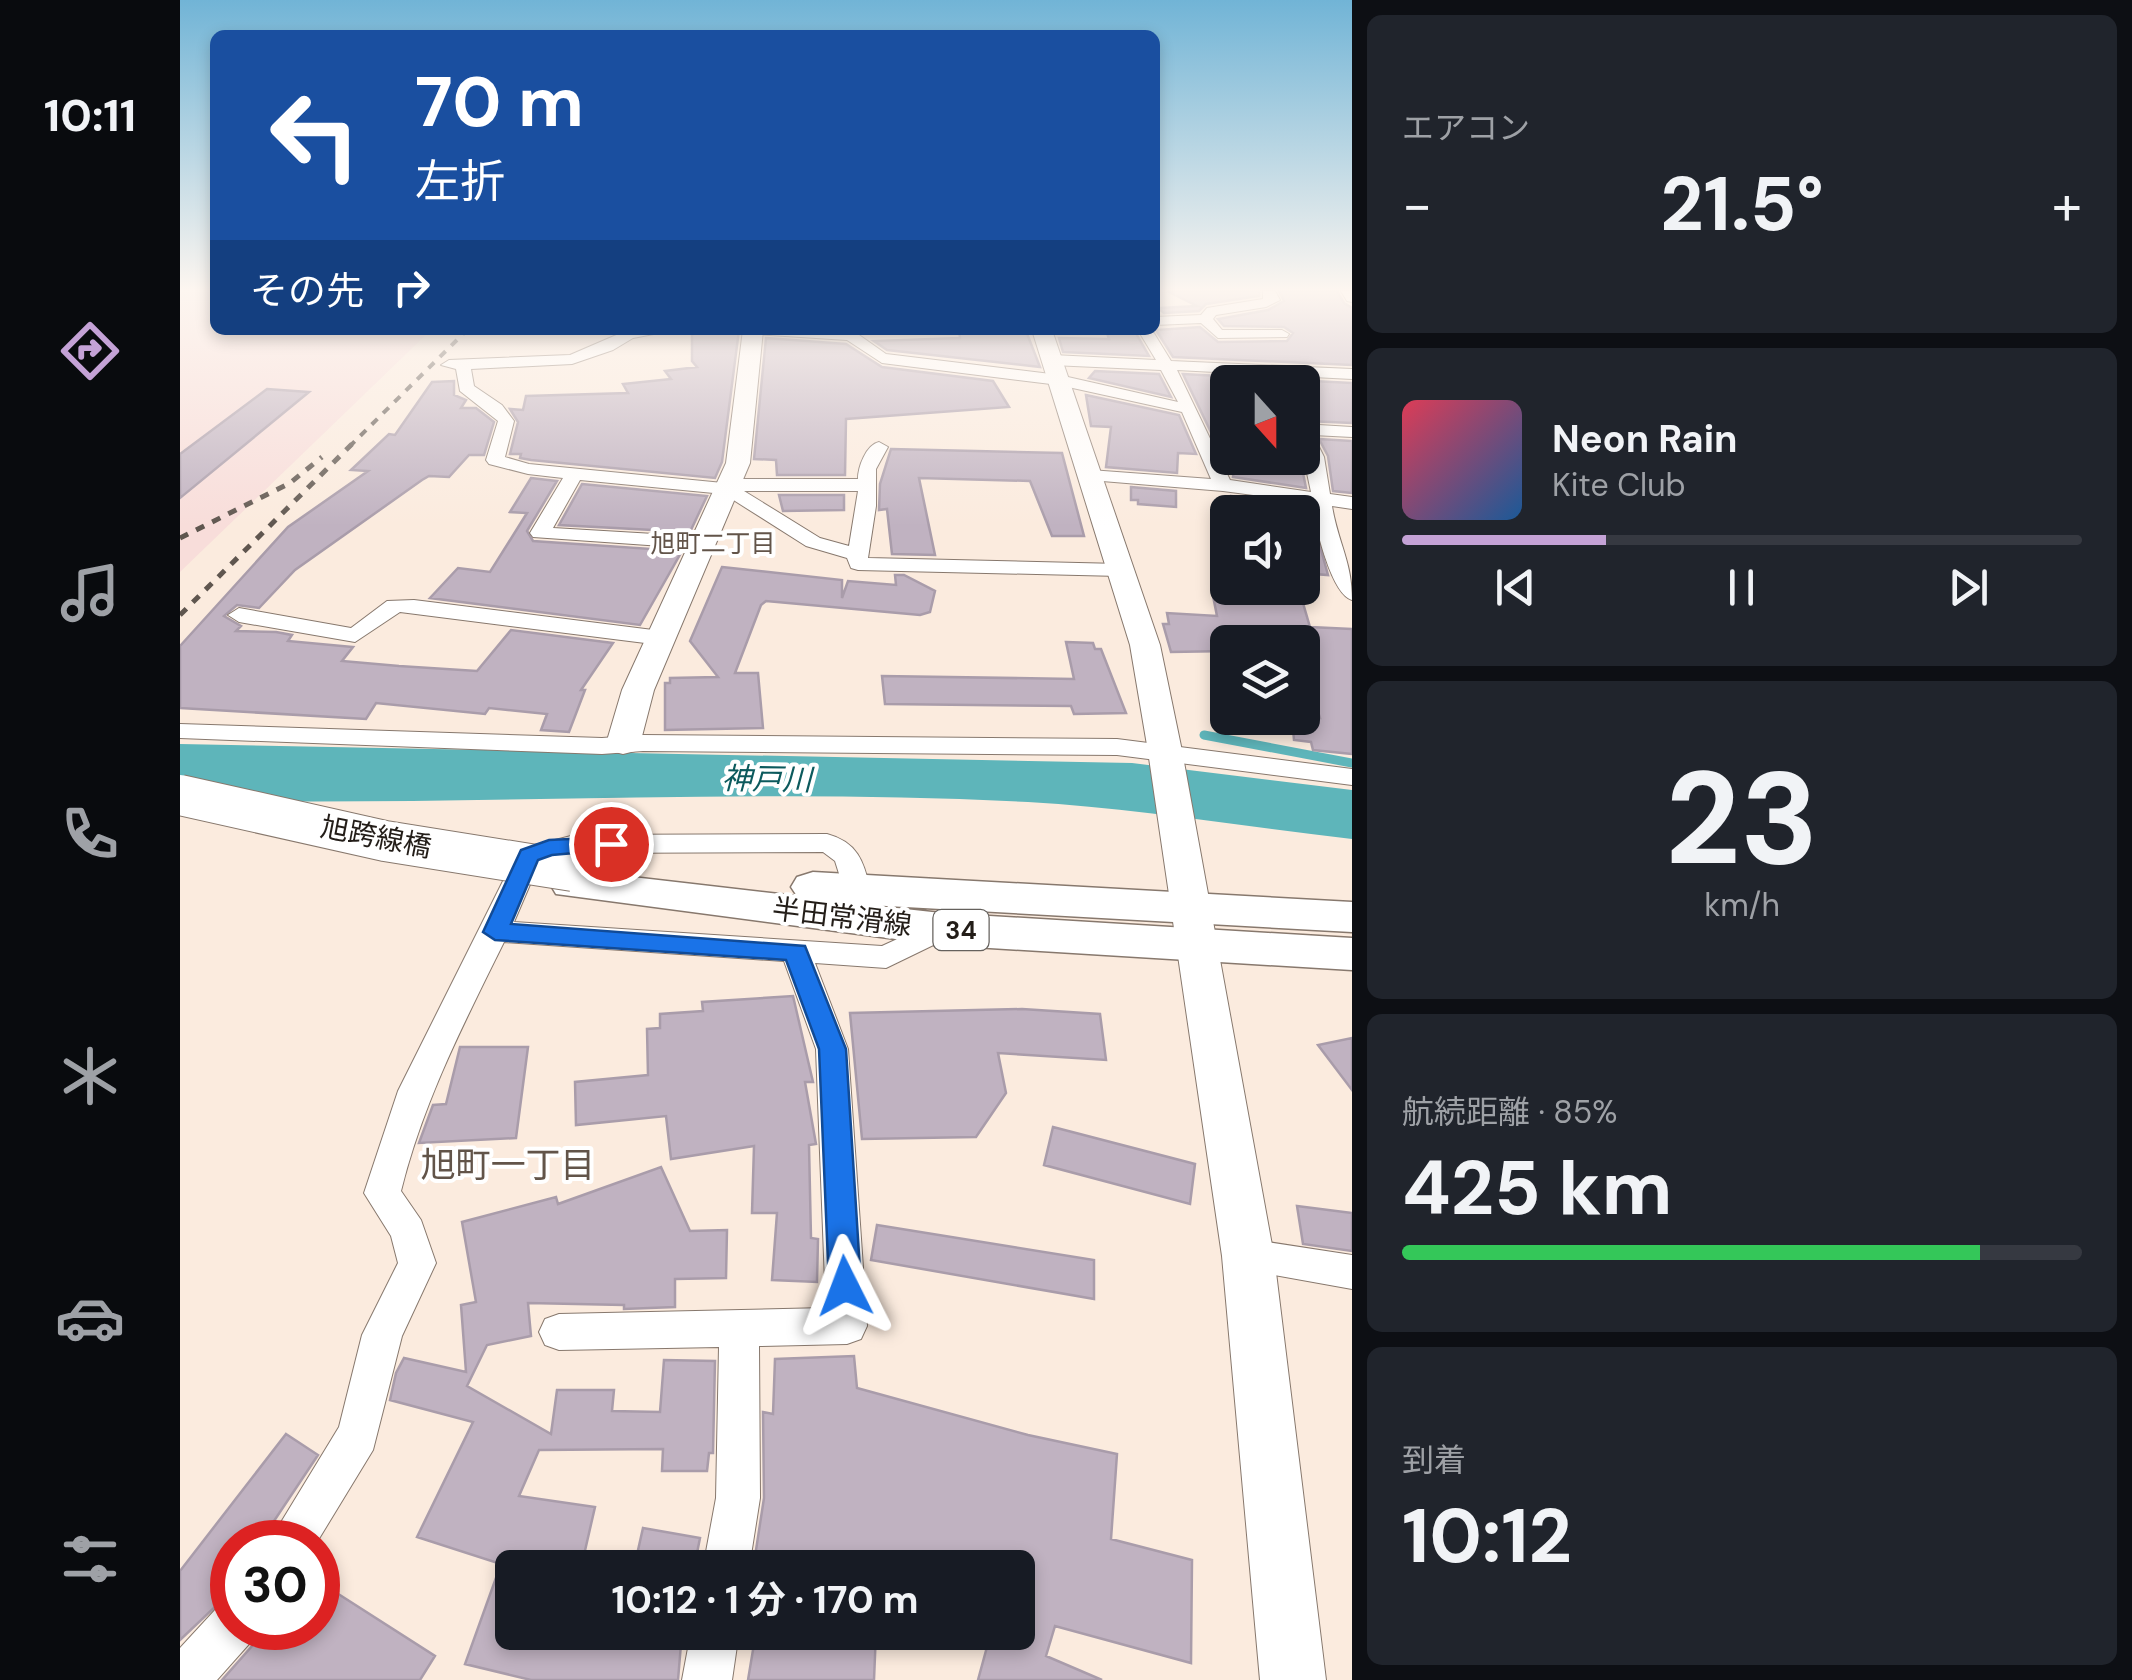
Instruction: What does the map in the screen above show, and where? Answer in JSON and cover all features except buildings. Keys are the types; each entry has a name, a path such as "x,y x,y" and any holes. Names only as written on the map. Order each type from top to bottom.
{"main road":[{"name":"旭跨線橋","path":"180,796 573,878"},
{"name":"旭跨線橋","path":"180,811 377,852 573,878"},
{"name":"半田常滑線","path":"573,878 856,890 1196,928 1352,954"},
{"name":"半田常滑線","path":"573,878 942,929 1196,928 1352,917"}],"street":[{"path":"457,369 466,388 496,408 506,421 495,460 528,469 730,487 866,485"},
{"path":"623,744 638,690 730,487 738,463 749,369"},
{"path":"1047,369 1069,369"},
{"path":"1170,369 1222,485"},
{"path":"1056,370 1190,409"},
{"path":"1056,370 1145,645 1165,751 1248,1256 1293,1680"},
{"path":"1320,375 1352,374"},
{"path":"1320,430 1352,432"},
{"path":"879,447 867,470 865,523 858,564 1120,570"},
{"path":"574,474 540,533 705,543"},
{"path":"1090,475 1222,485 1352,503"},
{"path":"1317,475 1326,532 1352,594"},
{"path":"730,487 813,542 857,554"},
{"path":"239,615 355,635 396,606 414,606 661,638"},
{"path":"180,731 623,744 1078,746 1165,751 1352,777"},
{"path":"306,1520 358,1435 382,1335 418,1264 408,1232 382,1193 392,1150 419,1079 495,932 529,855 575,844 827,844 842,849 850,857 856,890"},
{"path":"495,932 886,958 942,929"},
{"path":"559,1332 847,1326 832,1049 796,952"},
{"path":"1248,1256 1352,1272"},
{"path":"729,1550 738,1498 739,1328"},
{"path":"184,1680 211,1650"},
{"path":"706,1680 712,1650"}],"shaded area":[{"path":"180,369 390,369 180,572"}],"water":[{"name":"神戸川","path":"180,744 1132,763 1352,790 1352,839 1109,809 922,798 180,800"}],"waterway":[{"path":"1204,735 1352,763"}],"railway":[{"path":"349,447 427,369"},
{"path":"180,615 352,444"},
{"path":"180,538 290,483 322,457"}],"district":[{"name":"旭町二丁目","path":"713,543"},
{"name":"旭町一丁目","path":"508,1165"}],"route":[{"path":"611,844 575,844 529,855 495,932 796,952 832,1049 845,1286"}]}
